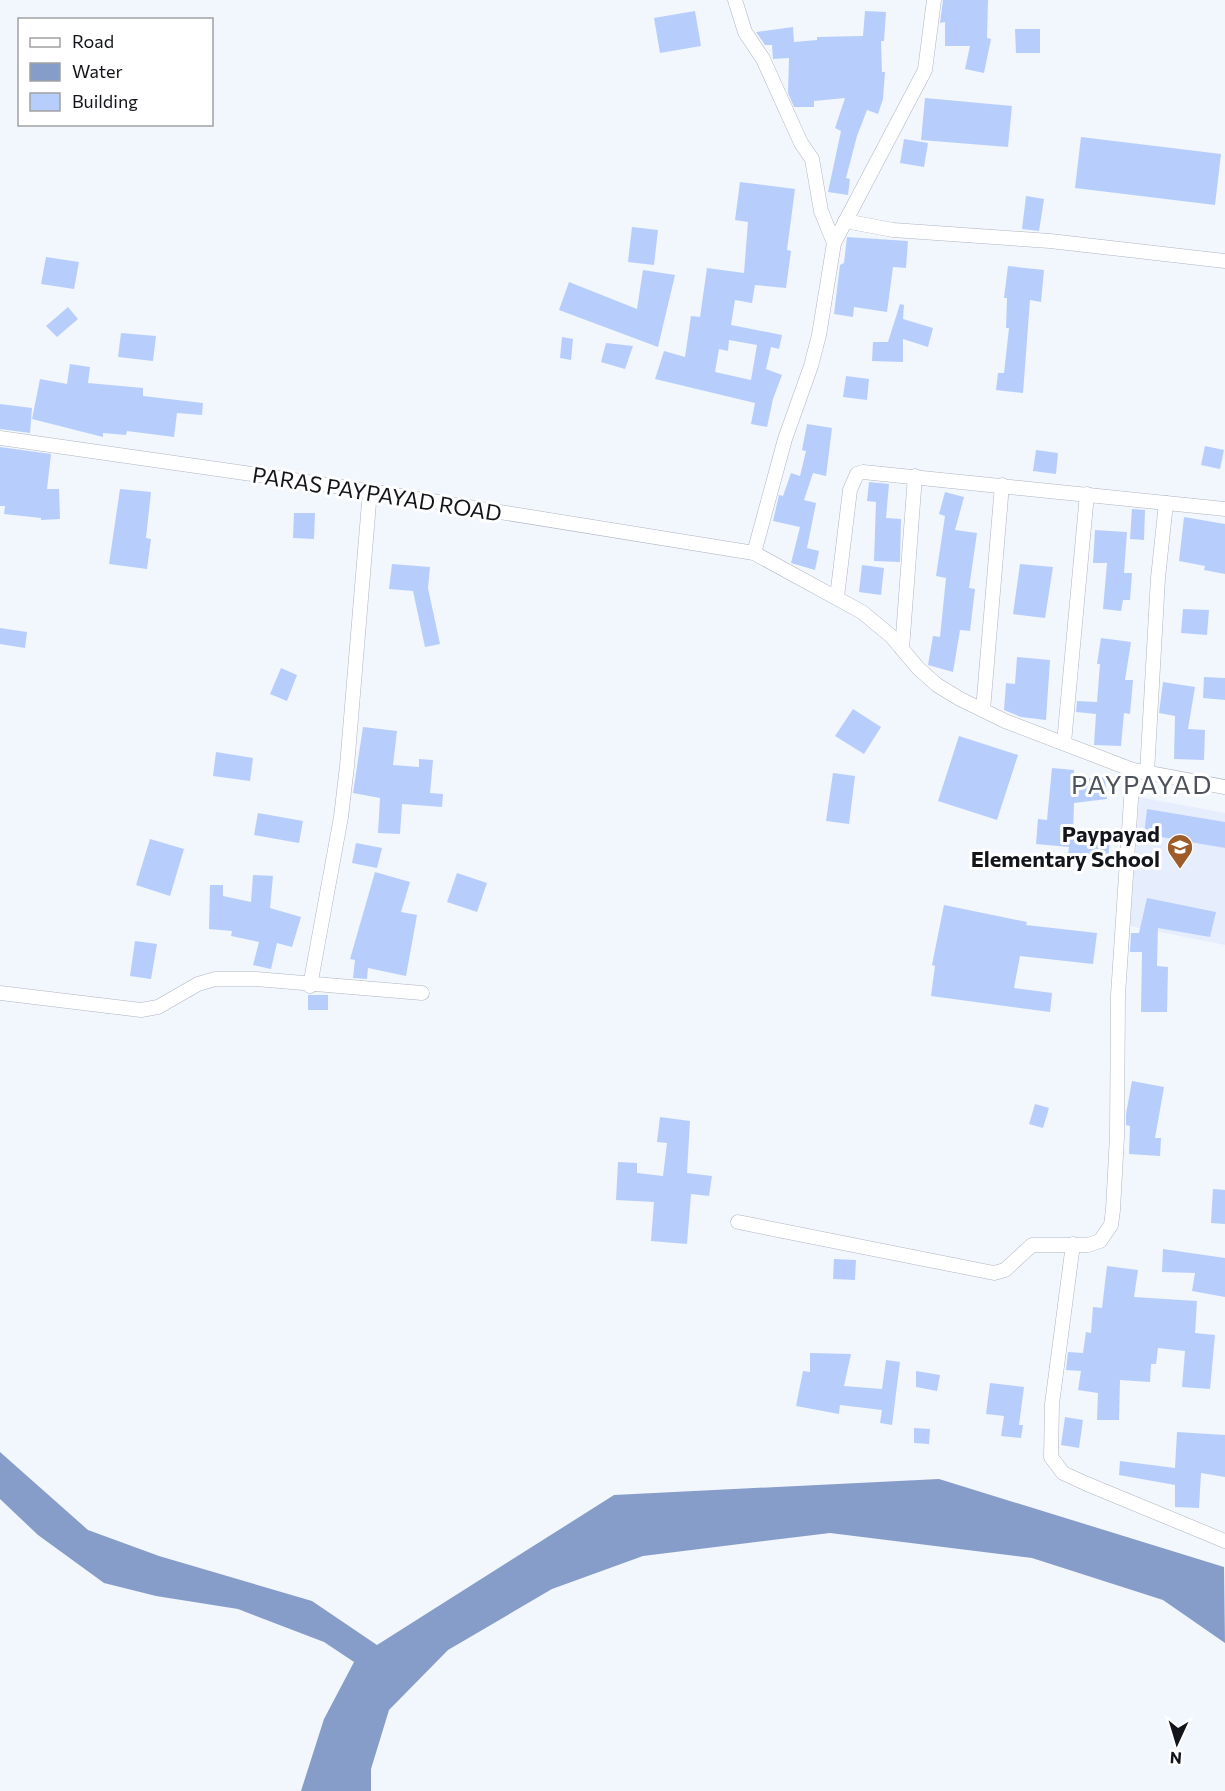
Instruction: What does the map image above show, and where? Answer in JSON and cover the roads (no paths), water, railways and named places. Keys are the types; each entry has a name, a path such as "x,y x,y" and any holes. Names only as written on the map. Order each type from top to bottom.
{"street":[{"path":"735,0 745,32 763,59 801,143 812,159 821,211 834,243"},
{"path":"754,554 785,439 819,335 834,243 925,70 934,0"},
{"path":"845,221 893,230 1050,241 1225,261"},
{"name":"PARAS PAYPAYAD ROAD","path":"0,438 370,491 754,554 837,597 874,622 937,685 983,710 1133,770 1225,787"},
{"path":"837,597 853,480 857,474 868,471 1225,509"},
{"path":"902,649 915,476"},
{"path":"983,710 1002,485"},
{"path":"310,986 346,776 370,491"},
{"path":"1064,743 1087,494"},
{"path":"1147,773 1158,578 1167,503"},
{"path":"738,1222 993,1273 1005,1269 1032,1245 1088,1245 1101,1241 1111,1225 1113,1210 1117,1136 1118,995 1133,770"},
{"path":"0,993 141,1010 158,1007 191,988 214,979 256,979 310,986 422,993"},
{"path":"1073,1244 1052,1404 1051,1457 1063,1473 1225,1541"}],"water":[{"path":"0,1452 88,1530 159,1556 312,1601 377,1645 614,1495 939,1479 1224,1567 1225,1643 1163,1600 1032,1558 830,1533 643,1556 552,1589 448,1650 389,1710 371,1769 371,1791 301,1791 324,1719 354,1662 324,1642 238,1609 156,1596 104,1583 38,1535 0,1499"}],"place":[{"name":"Paypayad Elementary School","path":"1180,870"}],"district":[{"name":"PAYPAYAD","path":"1142,785"}]}
